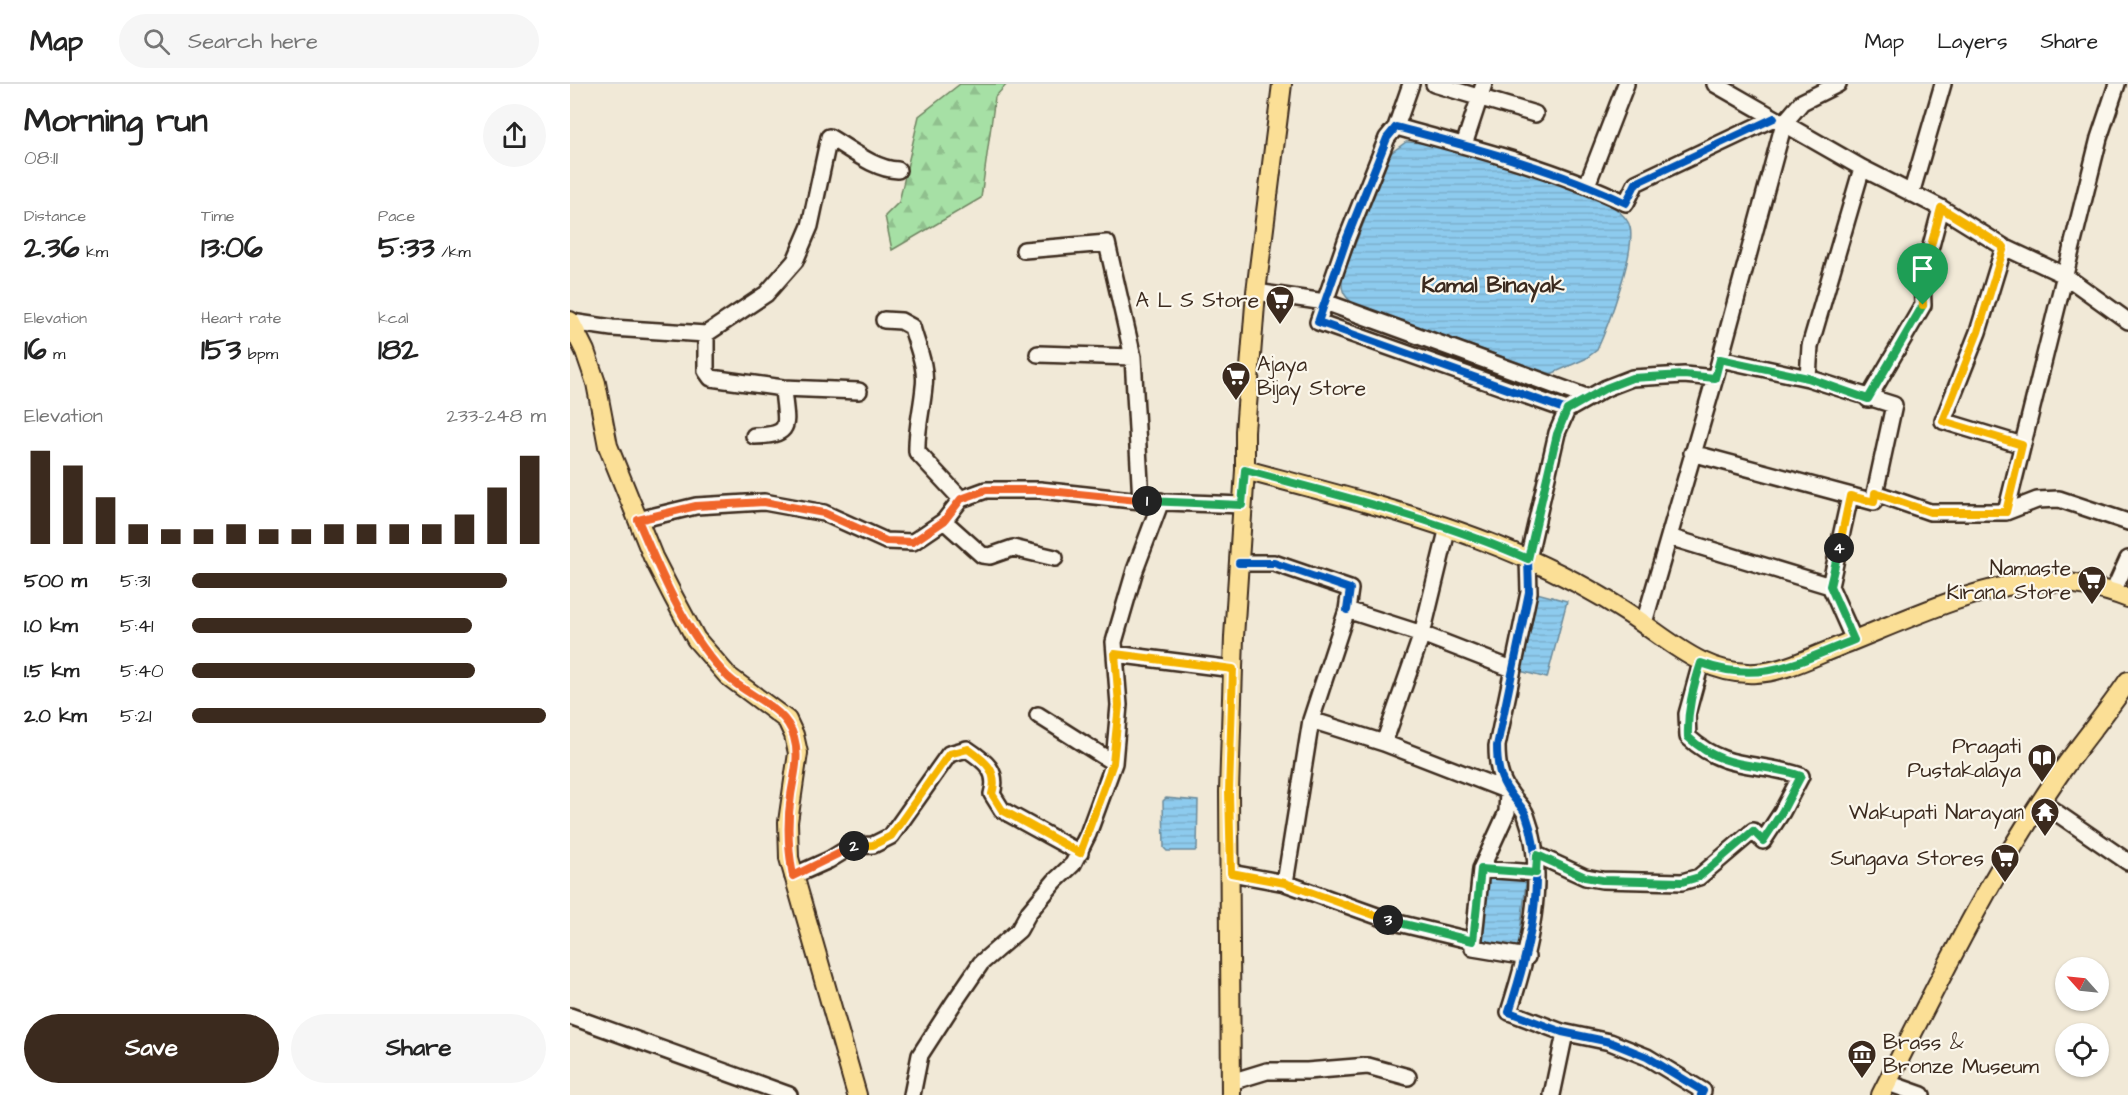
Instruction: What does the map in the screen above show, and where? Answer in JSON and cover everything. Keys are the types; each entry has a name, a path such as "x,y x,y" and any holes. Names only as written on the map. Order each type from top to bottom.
{"main road":[{"path":"1231,1088 1229,792 1233,669 1245,470 1245,431 1256,292 1278,89"},
{"path":"570,321 585,351 596,383 608,446 653,557 696,639 728,676 787,720 794,735 798,753 788,822 793,876 857,1095"},
{"path":"1245,470 1390,508 1448,527 1528,559 1592,589 1701,663 1723,671 1759,673 1798,662 2005,586 2050,582 2080,585 2121,595"},
{"path":"1884,1089 1911,1040 1928,998 2041,802 2128,681"}],"street":[{"path":"1411,84 1396,127 1381,151 1318,322 1567,410"},
{"path":"1434,84 1482,91 1535,114"},
{"path":"1587,184 1626,84"},
{"path":"1396,127 1464,145 1587,184 1626,203 1636,183 1779,121 1802,102 1838,84"},
{"path":"1911,194 1943,84"},
{"path":"2006,512 2099,138 2117,84"},
{"path":"1722,86 1862,168 1941,208 2004,247 2064,275 2128,321"},
{"path":"1464,145 1482,91"},
{"path":"1644,623 1715,378 1779,121"},
{"path":"570,321 621,329 706,334 766,294 795,261 810,226 829,136 863,157 889,169 898,170"},
{"path":"1808,378 1810,346 1862,168"},
{"path":"1868,399 1923,305 1922,280 1941,208"},
{"path":"1024,250 1107,243 1133,357 1141,501"},
{"path":"2004,247 1978,332 1943,421 2022,445"},
{"path":"1256,292 1325,302 1589,398"},
{"path":"884,320 901,321 912,327 925,385 916,429 917,452 961,499"},
{"path":"706,334 706,371 711,378 783,388 859,391"},
{"path":"1038,354 1133,357"},
{"path":"1692,453 1874,502 1894,405 1868,399 1808,378 1720,359"},
{"path":"1701,1095 1703,1091 1647,1057 1610,1042 1565,1033 1509,1012 1527,957 1537,855 1526,813 1508,792 1497,767 1497,746 1529,592 1528,559 1557,434 1567,410 1632,378 1684,375 1715,378"},
{"path":"754,436 777,436 782,433 785,426 783,388"},
{"path":"638,520 696,506 764,502 824,513 886,541 913,542 944,521 961,499 986,490 1015,489 1141,501 1242,505"},
{"path":"1875,493 1930,512 2006,512 2037,500 2060,499 2128,522"},
{"path":"1850,496 1830,586 1854,640"},
{"path":"912,1095 920,1055 981,963 1019,930 1029,912 1080,853 1113,763 1119,705 1114,642 1135,570 1161,501"},
{"path":"944,521 982,555 990,556 1013,548 1055,558"},
{"path":"1383,743 1422,634 1448,527"},
{"path":"1669,537 1830,586"},
{"path":"2121,595 2128,559"},
{"path":"1239,563 1274,563 1350,589 1347,610 1311,720 1285,883"},
{"path":"1347,610 1422,634 1512,669"},
{"path":"1115,654 1233,669"},
{"path":"1537,855 1585,877 1602,880 1682,882 1699,877 1753,831 1763,841 1801,776 1785,770 1725,761 1698,747 1688,737 1687,714 1701,663"},
{"path":"1038,715 1113,763"},
{"path":"1311,720 1383,743 1508,792"},
{"path":"793,876 829,860 852,846 873,845 891,836 949,754 968,749 989,763 995,783 992,794 1002,810 1080,853"},
{"path":"1508,792 1507,812 1481,869 1473,948 1527,957"},
{"path":"2041,802 2128,862"},
{"path":"1481,869 1536,873"},
{"path":"1231,873 1285,883 1394,922 1473,941"},
{"path":"570,1016 789,1095"},
{"path":"1552,1095 1565,1033"},
{"path":"1231,1088 1267,1071 1368,1066 1408,1077"},
{"path":"1884,1089 1922,1095"}],"green space":[{"path":"960,84 1007,84 995,97 981,198 892,250 885,216 899,202 919,116"}],"water":[{"path":"1406,142 1456,149 1529,169 1565,182 1596,197 1619,212 1630,227 1629,253 1614,307 1597,350 1585,359 1551,374 1354,304 1347,298 1342,288 1343,275 1391,153"},
{"path":"1533,592 1567,601 1547,678 1516,670"},
{"path":"1166,798 1198,801 1197,848 1195,851 1167,851 1164,848 1163,801"},
{"path":"1487,871 1527,875 1518,950 1481,945"}],"cycle path":[{"path":"1567,410 1318,322 1347,238 1387,138 1396,127 1455,143 1542,169 1626,203 1636,183 1774,118"},
{"path":"1701,1095 1703,1091 1647,1057 1610,1042 1562,1032 1509,1012 1529,940 1536,889 1536,863 1533,839 1526,815 1503,782 1498,765 1497,746 1529,592 1528,559 1557,433 1567,410 1606,388 1632,378 1684,375 1715,378"},
{"path":"1239,563 1274,563 1350,589 1347,610"}],"place":[{"name":"A L S Store","path":"1280,326"},
{"name":"Ajaya Bijay Store","path":"1236,402"},
{"name":"Namaste Kirana Store","path":"2092,606"},
{"name":"Pragati Pustakalaya","path":"2042,784"},
{"name":"Wakupati Narayan","path":"2045,838"},
{"name":"Sungava Stores","path":"2005,884"},
{"name":"Brass & Bronze Museum","path":"1862,1080"}],"district":[{"name":"Kamal Binayak","path":"1493,284"}],"route":[{"path":"1941,208 2004,247 1978,332 1943,421 2022,445 2006,512 1930,512 1875,493 1874,502 1850,496 1830,586 1854,640 1798,662 1759,673 1723,671 1701,663 1691,694 1687,714 1688,737 1698,747 1738,765 1785,770 1801,776 1763,841 1753,831 1699,877 1682,882 1602,880 1585,877 1537,855 1536,873 1481,869 1473,941 1394,922 1285,883 1231,873 1229,792 1233,669 1115,654 1119,705 1113,763 1080,853 1002,810 992,794 995,783 989,763 968,749 949,754 891,836 873,845 852,846 829,860 793,876 789,858 788,822 798,753 794,735 787,720 728,676 696,639 653,557 638,520 696,506 764,502 824,513 886,541 913,542 944,521 961,499 986,490 1015,489 1141,501 1242,505 1245,470 1390,508 1450,527 1528,559 1557,434 1567,410 1606,388 1632,378 1684,375 1715,378 1720,359 1808,378 1868,399 1923,305 1922,280 1941,208"}]}
